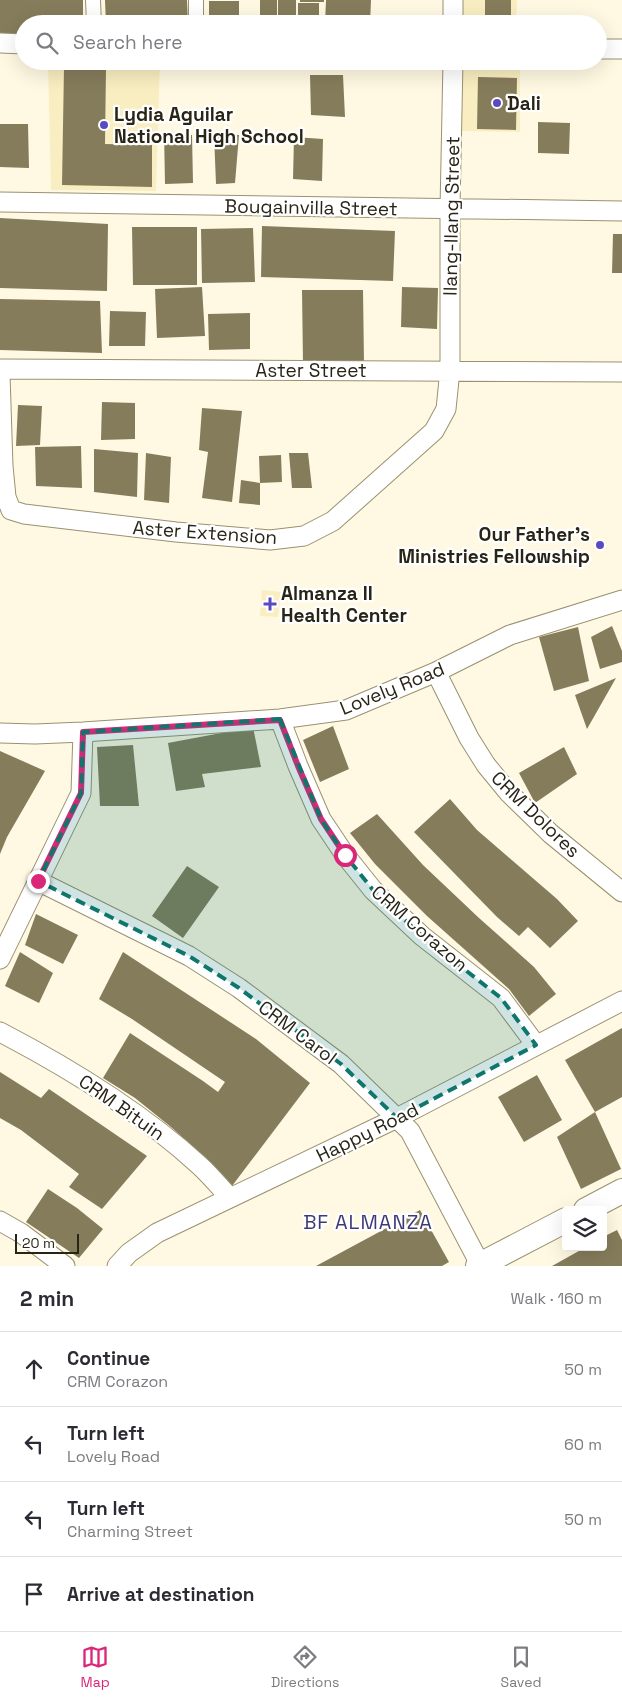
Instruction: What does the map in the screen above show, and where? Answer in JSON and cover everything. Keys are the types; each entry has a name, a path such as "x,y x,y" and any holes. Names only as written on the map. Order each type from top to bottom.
{"street":[{"path":"93,0 94,15"},
{"path":"196,0 196,15"},
{"path":"453,0 453,15"},
{"path":"0,43 15,44"},
{"path":"607,49 622,49"},
{"name":"Ilang-Ilang Street","path":"450,370 450,209 453,70"},
{"name":"Bougainvilla Street","path":"0,202 622,211"},
{"name":"Aster Street","path":"0,369 622,372"},
{"name":"Aster Extension","path":"0,374 3,466 6,497 11,510 24,514 270,540 304,536 333,521 434,430 446,409 450,370"},
{"name":"Lovely Road","path":"0,733 83,732 280,720 346,710 436,672 510,636 622,600"},
{"name":"CRM Dolores","path":"436,672 469,738 492,772 551,834 622,892"},
{"name":"CRM Corazon","path":"280,720 321,819 345,855 373,890 422,936 501,998 536,1045"},
{"path":"0,959 81,793 83,732"},
{"name":"CRM Carol","path":"38,881 189,956 239,988 341,1064 410,1131 480,1266"},
{"name":"Happy Road","path":"117,1266 129,1253 157,1233 397,1118 622,1002"},
{"name":"CRM Bituin","path":"0,1032 100,1088 156,1129 200,1166 230,1198"},
{"path":"594,1206 622,1192"},
{"path":"0,1221 21,1233 65,1266"},
{"path":"480,1266 562,1222"}],"highlighted area":[{"path":"280,719 321,819 345,855 373,890 422,936 501,998 536,1045 397,1118 341,1064 239,988 189,956 38,881 81,793 83,732"}],"shaded area":[{"path":"461,0 517,0 516,15 461,15"},
{"name":"Lydia Aguilar National High School","path":"48,70 160,70 156,191 51,190"},
{"path":"461,70 520,70 520,132 457,131"},
{"name":"Almanza II Health Center","path":"262,590 281,592 278,617 260,616"}],"building":[{"path":"0,0 83,0 83,15 15,15 15,36 0,36"},
{"path":"105,0 187,0 188,15 106,15"},
{"path":"260,0 277,0 277,15 260,15"},
{"path":"278,0 296,0 296,15 278,15"},
{"path":"300,0 324,0 324,2 300,2"},
{"path":"326,0 371,0 370,15 325,15"},
{"path":"485,0 511,0 511,15 485,15"},
{"path":"209,1 239,1 239,15 209,15"},
{"path":"298,3 319,3 319,15 298,15"},
{"name":"Lydia Aguilar National High School","path":"64,70 106,70 105,144 152,145 152,187 62,185"},
{"path":"310,75 343,75 345,117 311,115"},
{"name":"Dali","path":"478,77 517,78 516,130 477,129"},
{"path":"538,122 570,123 569,154 538,153"},
{"path":"0,124 28,124 29,168 0,167"},
{"path":"164,132 192,135 193,183 165,184"},
{"path":"214,135 239,135 235,183 216,184"},
{"path":"294,137 323,139 322,181 293,179"},
{"path":"0,218 108,224 107,291 0,288"},
{"path":"262,226 395,231 393,281 261,277"},
{"path":"132,227 197,227 197,285 133,285"},
{"path":"253,228 255,282 202,283 201,229"},
{"path":"613,234 622,234 622,273 612,273"},
{"path":"202,287 205,336 157,338 155,289"},
{"path":"402,287 438,288 437,329 401,327"},
{"path":"302,290 363,290 364,363 303,364"},
{"path":"0,299 100,301 102,353 0,350"},
{"path":"110,311 146,312 145,346 109,346"},
{"path":"250,313 250,349 209,350 208,314"},
{"path":"102,402 135,403 135,439 101,440"},
{"path":"18,405 42,406 40,445 16,446"},
{"path":"202,408 242,411 232,502 202,498 208,452 199,450"},
{"path":"81,446 82,488 36,486 35,447"},
{"path":"94,449 138,453 137,497 94,492"},
{"path":"146,453 171,457 169,503 144,500"},
{"path":"289,453 308,453 312,488 292,488"},
{"path":"281,455 282,482 260,483 259,456"},
{"path":"241,480 260,483 260,505 239,503"},
{"path":"612,626 622,651 622,662 600,669 591,637"},
{"path":"578,627 589,681 554,691 539,637"},
{"path":"616,678 587,729 575,695"},
{"path":"333,726 349,769 320,782 303,740"},
{"path":"253,727 261,767 202,774 205,787 176,791 168,743"},
{"path":"133,745 139,806 100,806 97,747"},
{"path":"564,747 577,774 535,803 519,773"},
{"path":"0,751 45,771 7,837 0,854"},
{"path":"450,799 477,830 557,899 578,921 550,948 528,927 519,936 497,917 414,832"},
{"path":"377,814 423,865 534,967 556,994 529,1016 509,989 427,916 375,864 350,833"},
{"path":"187,866 219,887 183,938 152,916"},
{"path":"36,914 78,935 63,964 25,945"},
{"path":"20,952 53,973 39,1003 5,986"},
{"path":"123,952 256,1039 310,1083 232,1186 198,1151 171,1127 135,1098 103,1078 130,1033 218,1092 225,1082 99,999"},
{"path":"622,1028 622,1097 595,1112 565,1060"},
{"path":"0,1072 41,1098 49,1089 147,1156 102,1209 69,1187 79,1174 21,1130 0,1118"},
{"path":"537,1075 562,1120 524,1142 498,1097"},
{"path":"595,1112 621,1169 581,1189 557,1137"},
{"path":"48,1189 77,1208 103,1229 79,1258 26,1222"},
{"path":"420,1210 449,1262 442,1266 316,1266"},
{"path":"617,1230 622,1240 622,1266 552,1266 579,1251 607,1251 607,1235"}],"place":[{"name":"Dali","path":"497,103"},
{"name":"Lydia Aguilar National High School","path":"104,125"},
{"name":"Our Father's Ministries Fellowship","path":"600,545"},
{"name":"Almanza II Health Center","path":"270,604"}],"district":[{"name":"BF ALMANZA","path":"368,1222"}],"route":[{"path":"38,881 81,793 83,732 280,720 321,819 345,855"}]}
